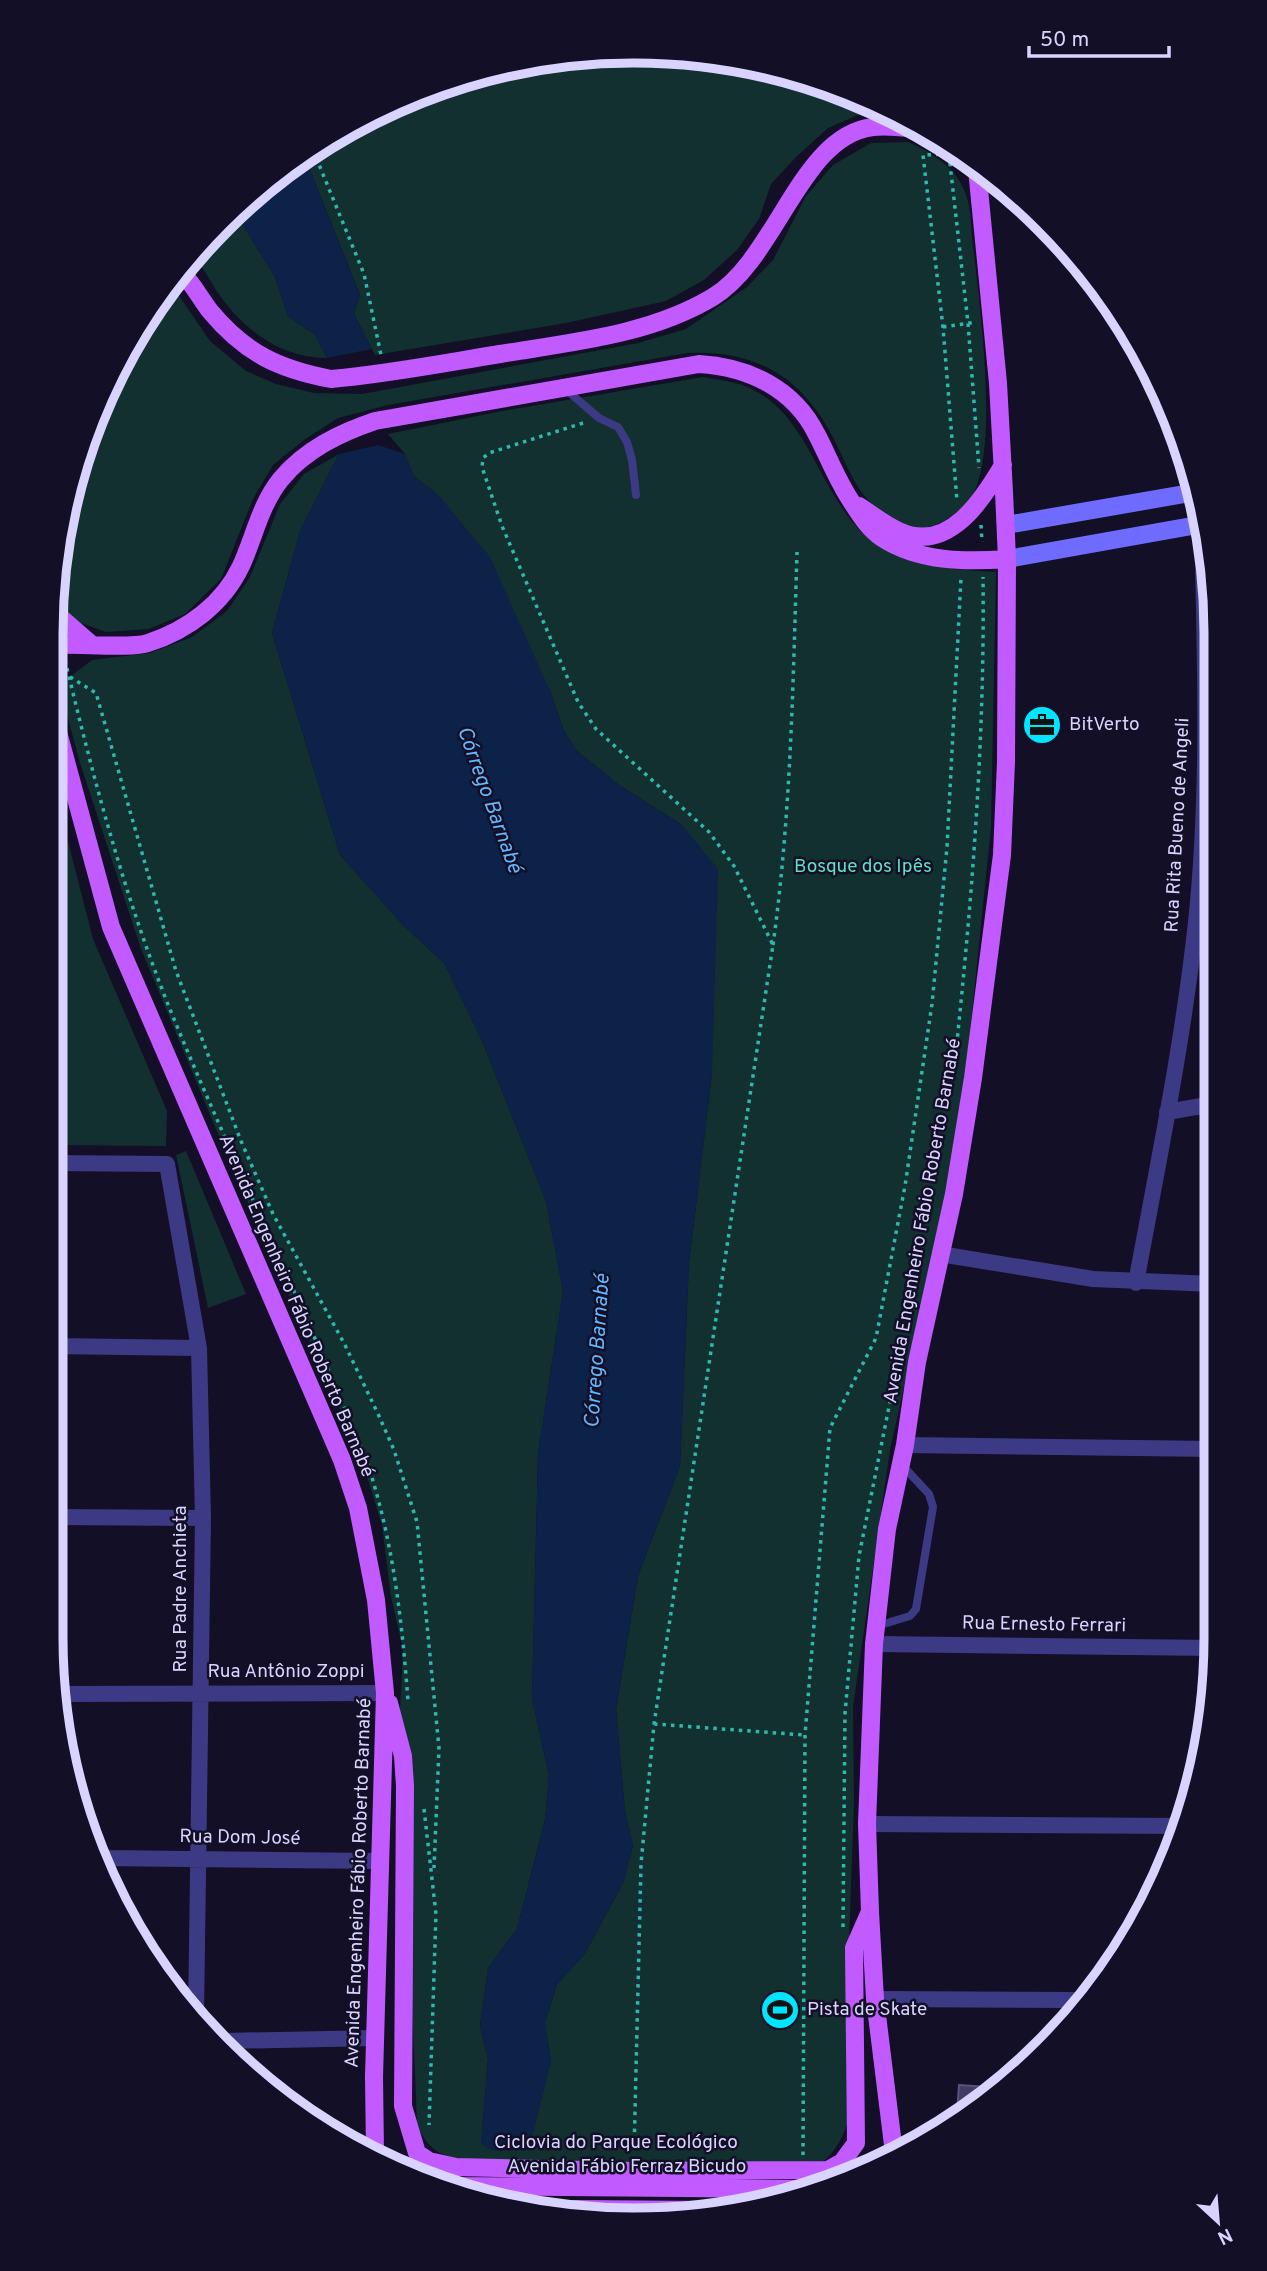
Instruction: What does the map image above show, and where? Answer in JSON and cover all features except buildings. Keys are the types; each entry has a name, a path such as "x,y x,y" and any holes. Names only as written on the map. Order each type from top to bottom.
{"main road":[{"path":"186,279 229,335 244,347 303,374 331,379 621,332 676,317 725,287 742,272 767,242 800,181 820,157 845,139 871,127 899,129"},
{"name":"Avenida Engenheiro Fábio Roberto Barnabé","path":"893,2145 875,1999 870,1912 867,1824 875,1635 887,1529 973,1078 1002,855 1006,762 1006,525 992,321 978,179"},
{"path":"63,645 146,644 191,623 221,599 241,566 253,529 279,481 295,463 337,434 375,421 699,364 726,366 765,380 804,413 835,477 865,523 882,538 906,550 927,556 982,561 1007,559"},
{"path":"851,500 902,533 918,536 956,525 981,503 1003,465"},
{"path":"63,615 91,644"},
{"name":"Avenida Engenheiro Fábio Roberto Barnabé","path":"63,750 111,927 342,1460 354,1496 376,1600 385,1693 379,1861 375,2146"},
{"path":"385,1693 396,1724 404,1776 405,2120 415,2150 429,2161 456,2167 634,2171 828,2170 842,2162 856,2143 854,1948 870,1912"},
{"path":"376,2038 390,2051 403,2091"},
{"name":"Avenida Fábio Ferraz Bicudo","path":"477,2186 782,2189"}],"street":[{"path":"1006,525 1187,494"},
{"path":"1007,559 1194,526"},
{"name":"Rua Rita Bueno de Angeli","path":"1136,1283 1167,1112 1196,922 1204,844"},
{"path":"1196,922 1204,921"},
{"path":"1167,1112 1204,1106"},
{"name":"Rua Padre Anchieta","path":"63,1163 167,1164 199,1348 203,1518 196,2003"},
{"path":"940,1254 1093,1279 1136,1283 1204,1284"},
{"path":"63,1346 199,1348"},
{"path":"905,1445 1204,1449"},
{"path":"63,1517 203,1518"},
{"name":"Rua Ernesto Ferrari","path":"875,1635 1204,1648"},
{"name":"Rua Antônio Zoppi","path":"66,1694 385,1693"},
{"path":"867,1824 1172,1826"},
{"name":"Rua Dom José","path":"107,1858 379,1861"},
{"path":"875,1999 1074,2000"},
{"path":"230,2041 376,2038"}],"lane":[{"path":"562,386 598,418 618,427 627,442 636,495"},
{"path":"875,1635 910,1616 916,1609 933,1507 929,1494 901,1464"}],"path":[{"path":"943,154 923,155 943,327 957,504 981,503"},
{"path":"317,159 364,274 379,355 386,353"},
{"path":"950,159 968,323 980,471"},
{"path":"943,327 992,321"},
{"path":"598,418 489,453 484,458 482,467 502,526 578,702 596,729 709,832 734,866 773,945"},
{"path":"634,2158 641,1864 654,1724 785,852 797,552"},
{"path":"814,2156 803,2157 805,1735 830,1428 876,1338 905,1186 932,1004 947,847 960,579 982,561"},
{"path":"69,677 96,693 176,971 236,1129 273,1214 345,1345 379,1416 394,1450 417,1522 439,1748 429,2127"},
{"path":"654,1724 805,1735"}],"green space":[{"path":"596,64 671,64 781,82 865,112 828,128 796,157 771,184 759,219 737,250 704,280 666,301 566,323 375,355 354,314 360,295 308,165 348,139 381,122 450,93 486,82 559,68"},
{"path":"908,142 927,151 944,163 958,179 970,210 983,335 985,436 976,488 966,504 950,517 931,526 913,529 894,521 863,494 820,416 790,383 755,362 712,353 687,353 388,405 338,418 273,465 253,499 221,579 185,614 149,629 106,632 75,621 64,608 74,522 93,450 106,415 139,348 177,292 210,341 246,371 276,384 314,393 362,394 638,343 686,329 747,287 773,260 806,196 833,165 871,143"},
{"path":"240,221 275,277 288,316 315,335 327,358 293,353 263,338 237,317 199,265"},
{"name":"Bosque dos Ipês","path":"703,377 740,384 770,401 790,421 835,497 852,521 873,542 901,557 924,564 996,572 991,827 965,1081 949,1183 890,1450 853,1707 854,1802 848,1972 849,2117 839,2143 820,2164 469,2162 436,2151 425,2140 417,2123 400,1712 403,1649 391,1597 382,1525 361,1457 226,1153 141,949 80,763 63,700 63,682 92,660 150,653 192,637 227,611 250,577 280,504 304,474 339,454 300,531 272,633 340,855 404,926 444,963 481,1038 546,1201 563,1291 538,1454 532,1699 549,1775 545,1820 517,1929 488,1968 480,2026 488,2059 481,2144 551,2061 545,2023 557,1984 584,1955 623,1883 633,1846 625,1811 616,1709 638,1576 680,1466 689,1263 712,1074 682,825 619,785 576,750 564,731 550,691 459,522 439,496 413,475 405,454 388,434 502,411"},
{"path":"63,822 93,939 167,1111 166,1146 63,1145"},
{"path":"186,1151 246,1294 208,1308 176,1155"}],"water":[{"path":"308,165 360,296 354,314 372,349 327,358 315,335 288,316 275,277 240,221"},
{"name":"Córrego Barnabé","path":"378,445 405,454 413,475 439,496 490,557 550,691 564,731 576,750 619,785 682,825 718,869 712,1074 689,1263 680,1466 638,1576 616,1709 625,1811 633,1846 623,1883 584,1955 557,1984 545,2023 551,2061 529,2150 494,2151 481,2144 488,2059 480,2026 488,1968 517,1929 545,1820 549,1775 532,1699 538,1454 563,1291 546,1201 481,1038 444,963 404,926 340,855 272,633 300,531 339,454"}],"place":[{"name":"BitVerto","path":"1042,725"},
{"name":"Pista de Skate","path":"780,2010"}]}
